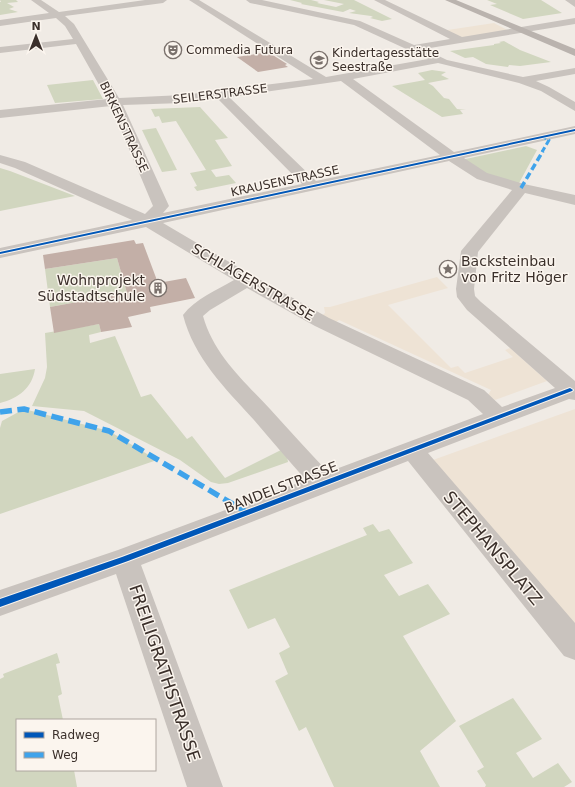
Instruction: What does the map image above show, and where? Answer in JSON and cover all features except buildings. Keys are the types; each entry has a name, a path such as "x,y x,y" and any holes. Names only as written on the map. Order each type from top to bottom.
{"street":[{"name":"BIRKENSTRASSE","path":"35,0 69,24 115,102 161,206 148,221"},
{"path":"0,23 25,23 58,15 163,0"},
{"path":"193,0 323,80"},
{"path":"250,0 349,21 368,27 439,60 524,80 545,89 575,107"},
{"path":"378,0 461,40"},
{"path":"449,0 575,53"},
{"path":"569,0 575,4"},
{"path":"412,48 575,21"},
{"path":"487,24 501,22"},
{"path":"441,31 456,29"},
{"path":"0,50 32,43 79,41"},
{"name":"SEILERSTRASSE","path":"0,114 115,102 183,99 343,77 439,60"},
{"path":"524,80 575,71"},
{"path":"343,77 451,156 482,176 521,188 575,200"},
{"path":"220,94 313,186"},
{"name":"KRAUSENSTRASSE","path":"0,253 575,130"},
{"name":"SCHLÄGERSTRASSE","path":"0,159 20,165 148,221 247,280 322,322 476,395 499,417"},
{"path":"521,188 470,251 465,289 466,297 474,306 573,392"},
{"name":"BANDELSTRASSE","path":"247,280 203,306 194,315 195,325 208,350 228,377 324,483"},
{"name":"BANDELSTRASSE","path":"0,603 125,559 499,417 573,392"},
{"name":"STEPHANSPLATZ","path":"412,450 575,646"},
{"name":"FREILIGRATHSTRASSE","path":"125,559 205,787"}],"green space":[{"path":"0,0 16,0 18,2 7,3 14,7 9,9 18,12 0,15"},
{"path":"290,0 311,0 319,2 317,3 336,7 344,4 324,0 354,0 392,19 382,21 370,18 373,17 371,16 349,13 356,11 350,9 343,12 301,4 302,3"},
{"path":"487,0 541,0 562,13 523,19 490,5 497,4"},
{"path":"504,41 520,50 551,62 520,66 509,65 508,67 486,64 473,57 465,58 450,51 494,45"},
{"path":"432,70 446,72 441,75 449,79 428,83 433,86 444,98 449,99 457,109 466,110 460,110 463,114 442,117 392,86 425,80 418,73"},
{"path":"93,80 103,99 55,103 47,85"},
{"path":"200,107 228,138 215,140 232,166 211,170 216,177 229,175 236,183 197,191 194,187 197,186 190,173 206,170 176,121 162,123 159,116 155,117 151,109"},
{"path":"156,128 177,170 162,172 142,130"},
{"path":"526,146 537,150 518,185 485,174 461,160"},
{"path":"0,168 10,171 75,196 0,211"},
{"path":"117,258 127,293 50,307 45,269"},
{"path":"99,324 101,332 89,335 90,343 115,336 141,397 151,394 187,439 192,436 225,478 281,450 287,456 288,462 228,483 219,484 211,482 180,460 84,411 32,406 45,378 47,367 45,333"},
{"path":"35,369 31,382 24,391 7,401 0,403 0,374"},
{"path":"24,409 109,431 157,460 0,514 0,428 2,421"},
{"path":"373,524 379,532 389,529 413,563 384,575 399,596 428,584 450,614 403,636 456,721 420,751 440,787 334,787 306,727 299,731 275,681 288,674 279,653 290,647 275,618 248,629 229,590 367,535 363,528"},
{"path":"57,653 60,663 56,664 62,694 58,696 63,719 16,719 16,771 74,771 77,787 0,787 0,679 4,677 3,674"},
{"path":"513,698 542,739 516,753 533,778 558,763 572,782 564,787 485,787 486,785 477,771 484,767 459,726"}],"shaded area":[{"path":"494,23 511,32 461,40 441,31"},
{"path":"437,277 448,288 388,305 451,368 458,366 465,373 513,357 505,350 510,348 547,381 495,400 488,395 491,390 339,320 335,323 321,316 325,313 324,307 330,307"},
{"path":"575,409 575,627 433,460"}],"marked path":[{"path":"521,188 549,140 543,137"},
{"path":"0,412 24,409 109,431 248,513"}],"cycle path":[{"path":"0,253 575,130"},
{"path":"0,603 125,559 570,390"}],"place":[{"name":"Commedia Futura","path":"173,50"},
{"name":"Kindertagesstätte Seestraße","path":"319,60"},
{"name":"Backsteinbau von Fritz Höger","path":"448,269"},
{"name":"Wohnprojekt Südstadtschule","path":"158,288"}]}
